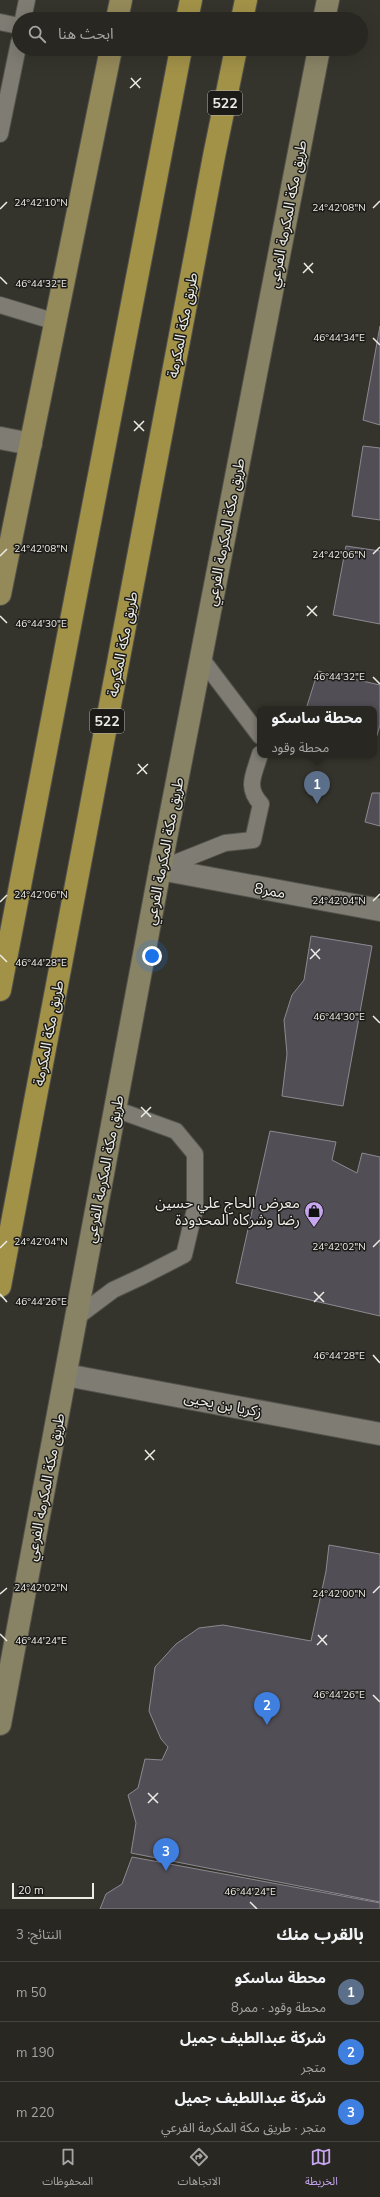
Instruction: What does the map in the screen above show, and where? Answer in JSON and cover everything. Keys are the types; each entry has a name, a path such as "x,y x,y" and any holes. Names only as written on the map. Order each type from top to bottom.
{"highway":[{"path":"188,12 191,0"},
{"path":"243,12 246,0"},
{"path":"0,990 180,56"},
{"name":"طريق مكة المكرمة","path":"0,1286 214,156 235,56"}],"main road":[{"path":"118,12 121,0"},
{"path":"325,12 328,0"},
{"path":"0,594 110,56"},
{"name":"طريق مكة المكرمة الفرعي","path":"0,1724 160,869 317,56"}],"street":[{"path":"0,438 31,444"},
{"name":"ممر8","path":"160,869 380,910"},
{"name":"زكريا بن يحيى","path":"66,1375 380,1434"}],"lane":[{"path":"25,12 26,0"},
{"path":"0,22 12,25"},
{"path":"0,134 16,56"},
{"path":"0,306 56,322"},
{"path":"201,658 257,732"},
{"path":"160,869 225,843 253,840 261,804 254,795 251,787 259,758"},
{"path":"77,1317 113,1290 184,1255 195,1209 195,1154 176,1131 115,1109"}],"building":[{"path":"380,326 380,425 363,420"},
{"path":"363,446 380,448 380,520 352,516"},
{"path":"346,546 380,551 380,624 333,615"},
{"path":"318,671 380,685 380,725 377,735 377,706 307,706"},
{"path":"372,793 380,793 380,826 365,822"},
{"path":"311,936 372,946 343,1106 282,1096 287,1054 284,1020 292,995 304,980"},
{"name":"معرض الحاج علي حسين رضا وشركاه المحدودة","path":"270,1131 336,1142 332,1160 357,1173 362,1153 380,1157 380,1316 236,1283"},
{"path":"329,1545 380,1554 380,1902 131,1853 136,1823 128,1795 138,1788 145,1759 162,1760 168,1747 161,1739 149,1711 155,1667 176,1644 199,1628 223,1625 311,1641 326,1571"},
{"path":"132,1857 380,1903 380,1909 100,1909 106,1894 122,1884"}],"place":[{"name":"محطة ساسكو","path":"317,804"},
{"name":"معرض الحاج علي حسين رضا وشركاه المحدودة","path":"314,1228"},
{"name":"شركة عبدالطيف جميل","path":"267,1725"},
{"name":"شركة عبداللطيف جميل","path":"166,1871"}]}
